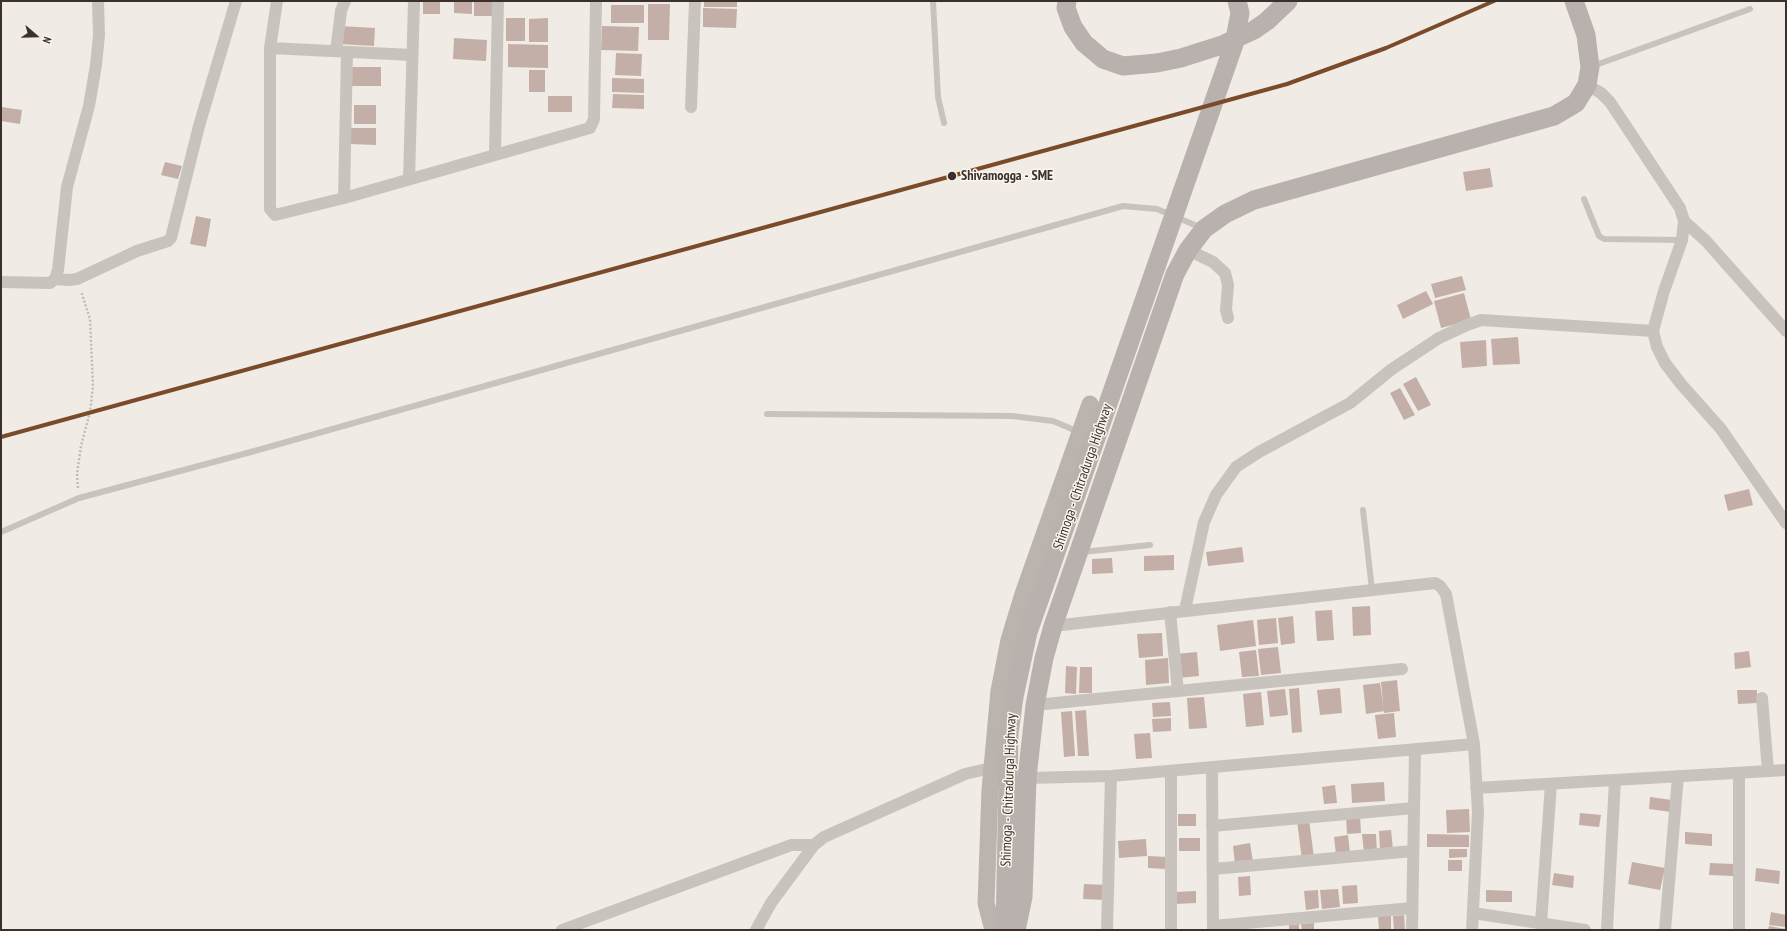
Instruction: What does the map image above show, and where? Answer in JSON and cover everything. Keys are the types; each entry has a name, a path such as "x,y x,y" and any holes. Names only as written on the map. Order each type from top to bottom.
{"main road":[{"path":"1067,1 1066,8 1073,27 1084,44 1103,59 1123,66 1157,63 1181,58 1222,45 1254,30 1267,21 1288,1"},
{"name":"Shimoga - Chitradurga Highway","path":"1005,930 1009,734 1014,698 1028,632 1234,44 1240,13 1238,1"},
{"path":"1016,930 1023,897 1027,778 1035,705 1044,658 1053,626 1078,552 1175,274 1188,250 1204,229 1225,214 1254,200 1554,116 1576,103 1588,76 1586,35 1574,1"}],"street":[{"path":"1,282 50,283 55,279 58,270 67,187 89,106 96,65 99,35 98,1"},
{"path":"55,279 77,279 137,251 168,241 171,238 199,126 236,1"},
{"path":"277,1 270,48 270,209 275,215 344,198 590,128 594,124 596,1"},
{"path":"344,198 341,11 345,1"},
{"path":"409,179 414,1"},
{"path":"495,154 498,1"},
{"path":"691,107 695,1"},
{"path":"270,48 412,55"},
{"path":"1588,76 1610,102 1680,208 1684,221 1682,240 1674,259 1653,331 1657,347 1665,363 1681,384 1721,429 1786,523"},
{"path":"1684,221 1706,241 1786,332"},
{"path":"1188,250 1213,262 1225,273 1228,285 1226,310 1228,318"},
{"path":"1185,610 1204,522 1216,495 1236,467 1259,452 1350,403 1392,369 1439,338 1466,325 1481,320 1653,331"},
{"path":"993,930 986,903 991,768 999,691 1009,640 1023,594 1090,404"},
{"path":"1053,626 1435,583 1446,594 1474,744 1478,812 1472,930"},
{"path":"1170,612 1178,691"},
{"path":"1035,705 1402,668"},
{"path":"1762,698 1768,771"},
{"path":"1027,778 1111,776 1474,744"},
{"path":"1412,930 1415,749"},
{"path":"756,930 771,903 814,845 824,837 965,774 991,768"},
{"path":"1212,768 1213,928 1412,908"},
{"path":"1476,788 1786,770"},
{"path":"1170,930 1171,771"},
{"path":"1739,773 1739,930"},
{"path":"1107,930 1111,776"},
{"path":"1665,930 1678,776"},
{"path":"1608,930 1615,780"},
{"path":"1541,923 1551,784"},
{"path":"1212,826 1414,808"},
{"path":"562,930 791,845 814,845"},
{"path":"1213,869 1413,852"},
{"path":"1473,913 1585,930"}],"lane":[{"path":"933,1 938,96 944,123"},
{"path":"1588,76 1750,9"},
{"path":"1584,199 1599,236 1604,239 1682,240"},
{"path":"1,532 79,498 258,450 1123,206 1157,209 1204,229"},
{"path":"767,414 1012,416 1053,421 1080,432"},
{"path":"1363,510 1372,590"},
{"path":"1078,552 1150,545"}],"path":[{"path":"77,279 90,319 93,386 90,412 81,446 77,474 79,498"}],"building":[{"path":"423,1 440,1 440,14 423,14"},
{"path":"454,1 472,1 472,14 454,13"},
{"path":"474,1 494,1 493,16 474,16"},
{"path":"704,1 737,1 737,7 704,7"},
{"path":"648,4 670,4 669,40 648,40"},
{"path":"611,5 644,5 644,23 611,23"},
{"path":"703,8 737,9 736,28 703,27"},
{"path":"506,18 525,18 525,41 506,41"},
{"path":"548,18 548,42 529,42 529,19"},
{"path":"341,26 375,28 374,46 340,44"},
{"path":"602,26 639,27 638,51 601,50"},
{"path":"454,38 487,40 486,61 453,59"},
{"path":"508,44 548,45 548,68 508,67"},
{"path":"616,53 642,54 641,76 615,75"},
{"path":"349,67 381,67 381,86 349,86"},
{"path":"529,70 545,70 545,92 529,92"},
{"path":"612,78 644,79 644,93 612,92"},
{"path":"613,94 644,95 644,109 612,108"},
{"path":"548,96 572,96 572,112 548,112"},
{"path":"354,105 376,105 376,124 354,124"},
{"path":"1,107 22,110 20,124 1,121"},
{"path":"350,128 376,128 376,145 350,144"},
{"path":"165,162 182,166 178,179 161,175"},
{"path":"1490,168 1493,187 1466,191 1463,172"},
{"path":"196,216 211,219 206,247 190,244"},
{"path":"1462,276 1466,290 1435,298 1431,284"},
{"path":"1426,291 1433,304 1403,319 1397,305"},
{"path":"1464,293 1471,320 1441,328 1434,301"},
{"path":"1518,337 1520,364 1493,365 1491,339"},
{"path":"1486,340 1487,366 1462,368 1460,342"},
{"path":"1416,377 1431,405 1418,411 1403,384"},
{"path":"1400,388 1415,415 1404,420 1390,393"},
{"path":"1749,489 1753,505 1728,511 1724,495"},
{"path":"1242,547 1244,562 1208,566 1206,552"},
{"path":"1174,555 1174,570 1144,571 1144,556"},
{"path":"1112,558 1113,573 1092,574 1092,559"},
{"path":"1370,606 1371,635 1353,636 1352,607"},
{"path":"1332,610 1334,640 1317,641 1315,611"},
{"path":"1293,616 1295,643 1281,645 1278,618"},
{"path":"1276,618 1278,643 1259,645 1257,620"},
{"path":"1253,620 1256,646 1220,651 1217,625"},
{"path":"1162,633 1163,656 1139,658 1137,634"},
{"path":"1278,647 1281,673 1261,675 1258,649"},
{"path":"1256,650 1259,676 1242,677 1239,652"},
{"path":"1749,651 1751,667 1735,669 1734,653"},
{"path":"1197,652 1199,676 1178,678 1176,654"},
{"path":"1168,658 1169,683 1146,685 1145,660"},
{"path":"1066,666 1077,667 1076,694 1065,693"},
{"path":"1080,667 1092,667 1092,693 1079,693"},
{"path":"1397,680 1400,711 1384,713 1381,682"},
{"path":"1380,683 1384,711 1366,714 1363,685"},
{"path":"1299,688 1302,732 1292,733 1289,689"},
{"path":"1340,688 1342,713 1320,715 1317,690"},
{"path":"1285,689 1288,715 1270,717 1267,691"},
{"path":"1737,690 1757,690 1757,703 1738,704"},
{"path":"1261,692 1264,725 1246,727 1243,694"},
{"path":"1204,697 1207,728 1189,729 1187,698"},
{"path":"1170,702 1171,716 1153,717 1152,703"},
{"path":"1086,710 1089,756 1078,756 1075,711"},
{"path":"1072,711 1075,756 1064,757 1061,712"},
{"path":"1394,713 1396,737 1378,739 1375,715"},
{"path":"1171,718 1171,731 1153,732 1152,719"},
{"path":"1150,733 1152,758 1136,759 1134,734"},
{"path":"1384,782 1385,801 1352,803 1351,784"},
{"path":"1335,785 1337,803 1324,804 1322,787"},
{"path":"1650,797 1672,800 1671,812 1649,809"},
{"path":"1469,809 1470,832 1447,833 1446,810"},
{"path":"1580,813 1601,815 1599,827 1579,825"},
{"path":"1178,814 1196,814 1196,826 1178,826"},
{"path":"1360,815 1361,833 1347,834 1346,816"},
{"path":"1309,819 1314,858 1302,860 1297,821"},
{"path":"1391,830 1393,850 1380,851 1379,831"},
{"path":"1685,832 1712,834 1712,846 1685,844"},
{"path":"1362,834 1376,834 1377,852 1364,853"},
{"path":"1427,834 1469,835 1469,847 1427,847"},
{"path":"1348,835 1350,853 1336,855 1334,837"},
{"path":"1179,838 1200,838 1200,851 1179,851"},
{"path":"1146,839 1147,856 1119,858 1118,841"},
{"path":"1250,843 1253,862 1235,864 1233,846"},
{"path":"1449,849 1467,849 1467,857 1449,858"},
{"path":"1148,856 1167,857 1166,869 1148,868"},
{"path":"1448,860 1462,860 1462,871 1448,871"},
{"path":"1632,862 1665,868 1660,890 1628,884"},
{"path":"1710,863 1733,864 1733,876 1709,875"},
{"path":"1756,868 1780,871 1779,884 1755,881"},
{"path":"1554,873 1574,876 1573,888 1552,885"},
{"path":"1250,876 1251,895 1239,896 1238,877"},
{"path":"1084,884 1106,885 1105,900 1083,899"},
{"path":"1357,885 1358,903 1343,904 1342,886"},
{"path":"1338,889 1340,907 1322,909 1320,890"},
{"path":"1318,890 1319,908 1306,910 1304,891"},
{"path":"1486,890 1512,891 1512,902 1486,902"},
{"path":"1196,891 1196,903 1175,904 1175,892"},
{"path":"1771,912 1786,915 1786,927 1769,925"},
{"path":"1391,915 1391,930 1379,930 1378,916"},
{"path":"1404,915 1405,930 1394,930 1393,916"},
{"path":"1314,923 1314,930 1302,930 1301,924"},
{"path":"1299,924 1299,930 1289,930 1289,925"},
{"path":"1769,926 1785,929 1785,930 1768,930"}],"transit line":[{"path":"1,437 1287,84 1386,48 1494,1"}],"place":[{"name":"Shivamogga - SME","path":"952,176"}]}
